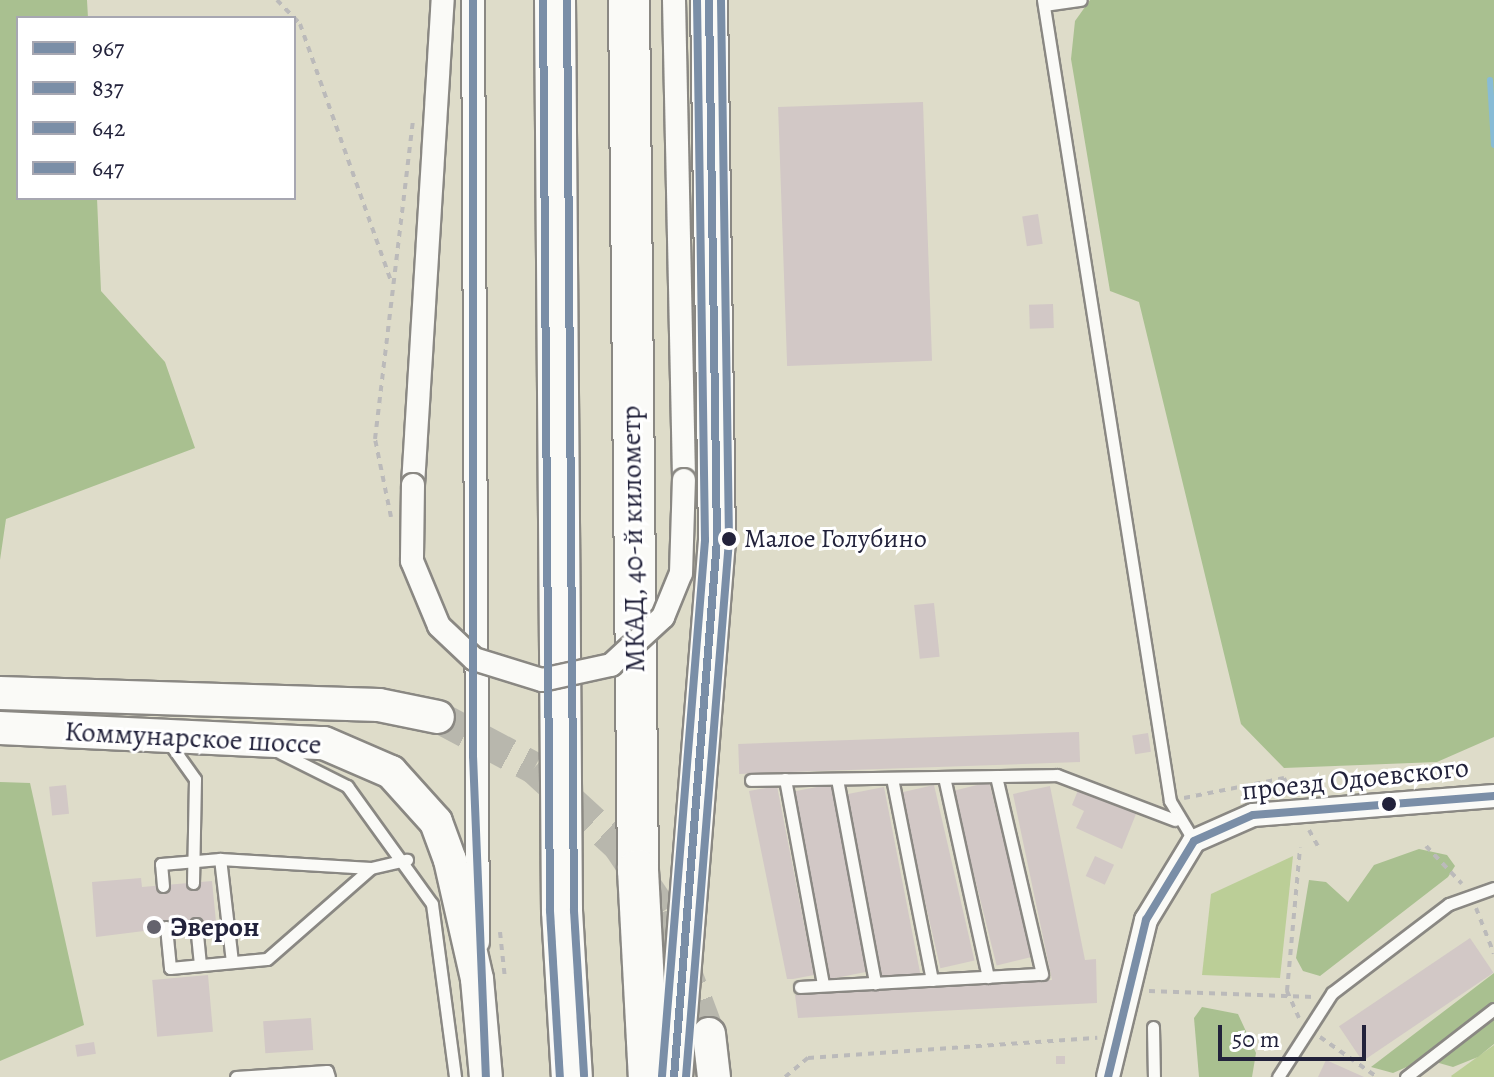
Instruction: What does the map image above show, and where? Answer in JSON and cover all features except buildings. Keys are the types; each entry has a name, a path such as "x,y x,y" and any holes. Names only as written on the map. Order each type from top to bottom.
{"highway":[{"path":"555,0 561,849 572,1077"},
{"name":"МКАД, 40-й километр","path":"629,0 636,762 649,1077"}],"main road":[{"path":"674,1077 717,540 709,0"},
{"name":"Коммунарское шоссе","path":"0,693 379,705 438,717"},
{"name":"Коммунарское шоссе","path":"0,728 194,733 324,743 391,772 436,822 477,979 486,1077"},
{"path":"709,1034 714,1077"}],"street":[{"path":"443,0 413,485 417,584 439,626 474,659 518,677 577,677 631,652 663,617 685,550 674,0"},
{"path":"473,0 477,979"},
{"name":"проезд Одоевского","path":"1194,841 1253,815 1494,796"},
{"path":"1108,1077 1127,991 1158,891 1194,841"}],"lane":[{"path":"1081,0 1043,2 1175,820"},
{"path":"156,733 181,753 195,779 191,862 193,883"},
{"path":"194,733 316,765 347,786 407,860 432,904 444,947 454,1077"},
{"path":"800,987 1042,974 996,776"},
{"path":"751,780 996,776 1069,778 1175,820 1194,841"},
{"path":"944,777 988,977"},
{"path":"892,778 932,980"},
{"path":"785,779 823,985"},
{"path":"837,779 875,983"},
{"path":"163,886 161,864 220,859 371,868 407,860"},
{"path":"220,859 232,962"},
{"path":"166,927 170,968 267,959 371,868"},
{"path":"1278,1077 1305,1026 1324,1002 1449,904 1494,888"},
{"path":"196,924 200,965"},
{"path":"1406,1077 1494,1009"},
{"path":"1153,1027 1154,1077"},
{"path":"236,1077 327,1071 329,1077"}],"path":[{"path":"277,0 292,16"},
{"path":"296,20 392,283"},
{"path":"393,526 375,439 415,105"},
{"path":"1300,848 1287,991 1305,1026 1377,1077"},
{"path":"1127,991 1287,991 1324,1002"},
{"path":"785,1077 808,1058 1115,1037"}],"green space":[{"path":"0,0 87,0 88,16 16,16 16,200 97,200 101,291 165,362 195,448 6,519 0,560"},
{"path":"1090,0 1494,0 1494,737 1437,762 1284,768 1241,724 1139,302 1110,291 1071,59 1075,21"},
{"path":"0,782 30,783 84,1025 0,1061"},
{"path":"1419,849 1447,855 1455,866 1448,877 1320,976 1303,971 1296,958 1309,880 1326,882 1348,902 1374,865"},
{"path":"1293,856 1280,978 1202,975 1211,894"},
{"path":"1494,973 1494,1044 1478,1057 1453,1067 1425,1059 1393,1073 1371,1067"},
{"path":"1202,1007 1238,1014 1256,1053 1252,1077 1199,1077 1194,1018"},
{"path":"1494,1045 1494,1077 1451,1076"}],"waterway":[{"path":"1490,80 1494,145"}],"tunnel":[{"path":"438,717 534,768 619,846 663,912 709,1034"}],"transit line":[{"name":"967","path":"473,0 473,756 486,1077"},
{"name":"837","path":"543,0 550,911 560,1077"},
{"name":"642","path":"567,0 574,911 584,1076"},
{"name":"642","path":"662,1076 705,540 697,0"},
{"name":"967","path":"674,1077 717,540 709,0"},
{"name":"837","path":"686,1077 729,540 721,0"},
{"name":"647","path":"1108,1077 1146,920 1194,841 1253,815 1494,796"}],"place":[{"name":"Малое Голубино","path":"729,539"},
{"name":"Эверон","path":"154,927"}]}
